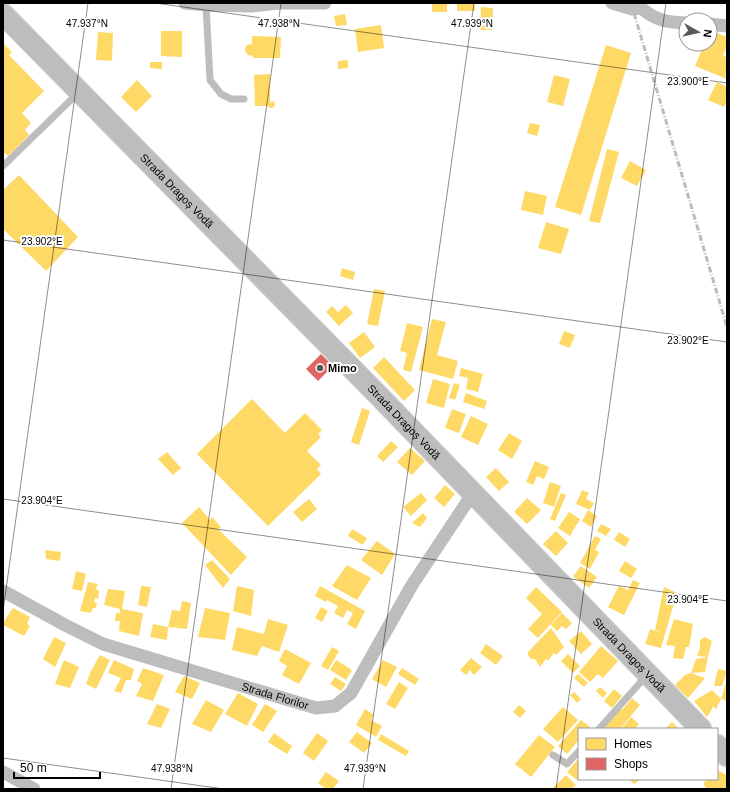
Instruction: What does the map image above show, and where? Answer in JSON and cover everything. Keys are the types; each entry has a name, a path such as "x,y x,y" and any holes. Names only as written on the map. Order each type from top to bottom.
{"main road":[{"name":"Strada Dragoș Vodă","path":"3,14 379,396 700,728"},
{"path":"718,746 727,756"}],"street":[{"path":"185,3 252,6 279,3 325,3"},
{"path":"612,3 632,9 641,5 652,16 661,20 678,22"},
{"name":"Strada Florilor","path":"3,592 103,644 316,708 335,706 351,694 412,585 473,493"},
{"path":"3,772 34,789"}],"lane":[{"path":"206,5 210,80 221,94 231,99 244,99"},
{"path":"3,166 80,91"},
{"path":"600,728 648,674"},
{"path":"553,755 567,764 578,752"}],"building: Homes":[{"path":"432,3 447,3 447,12 432,12"},
{"path":"457,3 475,3 475,11 457,11"},
{"path":"481,7 493,8 492,30 480,30"},
{"path":"345,14 347,25 336,26 334,16"},
{"path":"381,25 384,48 358,52 355,29"},
{"path":"161,31 182,31 182,57 161,56"},
{"path":"98,32 113,33 112,61 96,60"},
{"path":"718,33 727,37 727,46 723,56 727,57 727,79 695,66 701,52 718,52"},
{"path":"252,36 281,37 280,58 253,58 253,56 248,55 245,48 247,45 252,44"},
{"path":"3,43 12,52 9,55 44,91 22,113 31,123 25,130 29,135 8,156 3,152"},
{"path":"606,45 631,53 581,215 555,207"},
{"path":"348,60 348,68 338,69 338,61"},
{"path":"150,62 162,62 162,69 150,68"},
{"path":"270,74 270,102 274,101 275,105 273,108 268,106 255,106 254,75"},
{"path":"554,75 570,79 563,106 547,102"},
{"path":"137,80 152,96 136,112 121,97"},
{"path":"717,82 727,87 727,101 724,107 708,100"},
{"path":"530,123 540,125 537,136 527,133"},
{"path":"607,149 619,152 600,223 589,221"},
{"path":"630,161 646,170 637,186 621,178"},
{"path":"19,175 78,237 46,271 3,229 3,190"},
{"path":"525,191 547,196 543,215 521,210"},
{"path":"546,222 569,229 561,254 538,248"},
{"path":"342,268 355,272 353,280 340,276"},
{"path":"374,289 385,291 378,326 367,324"},
{"path":"346,305 353,313 339,326 326,312 332,306 338,312"},
{"path":"432,319 446,322 437,355 458,361 453,379 419,370"},
{"path":"407,323 423,327 411,372 403,370 407,353 400,351"},
{"path":"564,331 575,335 570,348 559,344"},
{"path":"364,332 375,347 360,358 349,343"},
{"path":"384,357 415,390 404,401 373,368"},
{"path":"461,368 483,374 478,392 466,389 468,378 459,376"},
{"path":"433,379 450,384 444,408 426,403"},
{"path":"454,383 460,385 455,400 449,398"},
{"path":"466,393 487,401 484,409 463,402"},
{"path":"252,399 285,433 305,413 322,430 318,434 321,437 307,451 321,465 317,469 321,474 268,526 197,454"},
{"path":"362,408 370,411 359,445 351,442"},
{"path":"452,409 466,414 459,433 445,428"},
{"path":"471,416 488,424 478,445 461,437"},
{"path":"509,433 522,441 512,459 498,450"},
{"path":"391,441 398,447 383,462 377,456"},
{"path":"410,448 425,461 412,475 397,462"},
{"path":"167,452 181,468 173,475 158,459"},
{"path":"535,461 549,467 544,479 537,476 533,485 526,482"},
{"path":"496,468 509,482 499,491 486,477"},
{"path":"550,482 561,486 554,507 543,503"},
{"path":"445,485 455,494 444,507 434,498"},
{"path":"582,490 589,493 586,499 594,503 590,510 576,504"},
{"path":"421,493 427,500 411,516 403,507"},
{"path":"561,493 566,495 555,521 550,519"},
{"path":"527,498 541,510 527,524 514,512"},
{"path":"309,499 317,509 302,522 293,512"},
{"path":"199,507 210,520 212,517 221,527 218,529 247,557 231,575 182,523"},
{"path":"588,510 597,516 591,527 582,521"},
{"path":"569,512 580,519 570,536 558,528"},
{"path":"423,513 427,518 420,527 412,523"},
{"path":"601,524 611,529 606,536 597,531"},
{"path":"352,529 367,538 363,545 348,536"},
{"path":"556,531 568,543 556,556 543,544"},
{"path":"619,532 630,539 625,547 614,540"},
{"path":"595,536 601,539 595,550 599,552 590,569 580,563"},
{"path":"377,541 395,554 382,575 361,560"},
{"path":"45,550 61,552 60,561 46,559"},
{"path":"212,560 230,579 223,588 205,565"},
{"path":"625,561 637,569 631,578 619,571"},
{"path":"347,565 371,578 357,600 332,586"},
{"path":"581,566 597,577 589,588 573,576"},
{"path":"76,571 86,574 82,591 72,589"},
{"path":"633,580 640,583 624,615 608,607 619,586 628,590"},
{"path":"88,582 98,584 96,589 99,591 98,599 95,598 94,602 97,603 96,608 93,608 91,613 80,611"},
{"path":"141,586 151,587 147,607 138,605"},
{"path":"237,586 254,590 251,616 233,611"},
{"path":"320,586 365,611 356,629 347,624 353,613 347,610 343,618 334,613 338,606 315,596"},
{"path":"536,587 562,612 538,638 528,629 542,614 526,598"},
{"path":"664,587 677,593 661,648 645,644 650,629 662,633 655,630"},
{"path":"108,589 125,591 122,609 143,613 139,636 119,631 120,621 115,621 116,613 120,613 120,609 104,605"},
{"path":"182,601 191,603 187,629 168,627 172,610 180,611"},
{"path":"321,607 328,611 322,622 315,618"},
{"path":"13,608 30,617 27,624 30,626 24,636 3,625"},
{"path":"205,608 230,613 225,640 198,637"},
{"path":"562,613 572,623 566,629 562,626 557,631 551,625"},
{"path":"268,619 288,625 279,652 262,646 257,656 232,650 237,627 264,634"},
{"path":"674,619 693,624 689,647 686,647 683,659 673,658 675,646 666,645"},
{"path":"153,624 168,627 167,640 150,637"},
{"path":"551,628 564,647 556,655 554,653 548,661 546,659 540,667 535,659 531,659 528,652"},
{"path":"581,631 592,644 581,654 569,641"},
{"path":"54,637 66,643 55,667 43,659"},
{"path":"705,637 712,641 708,657 697,656 700,648 700,640"},
{"path":"486,644 503,656 496,665 480,653"},
{"path":"601,646 618,661 603,678 598,674 590,682 579,672"},
{"path":"332,647 339,651 328,670 321,666"},
{"path":"285,649 311,663 299,684 282,675 287,666 279,661"},
{"path":"568,654 580,666 573,673 561,661"},
{"path":"100,655 110,660 96,689 86,684"},
{"path":"708,657 705,672 691,673 696,659"},
{"path":"471,658 482,667 474,675 470,670 466,675 460,670"},
{"path":"64,660 79,667 70,688 55,684"},
{"path":"114,660 134,669 131,680 126,680 121,693 114,691 121,678 108,673"},
{"path":"336,660 352,670 346,680 330,670"},
{"path":"383,660 397,667 386,687 372,679"},
{"path":"143,668 164,675 153,701 136,696 142,684 137,681"},
{"path":"402,668 419,679 415,685 398,674"},
{"path":"718,669 727,671 722,686 714,686"},
{"path":"691,673 705,678 688,698 675,685 685,675"},
{"path":"578,674 588,683 584,687 574,678"},
{"path":"184,676 200,683 192,699 175,692"},
{"path":"335,677 346,684 341,691 330,684"},
{"path":"727,679 727,701 721,699"},
{"path":"399,682 408,688 395,709 386,704"},
{"path":"600,687 607,693 603,698 596,691"},
{"path":"614,689 622,696 612,708 604,701"},
{"path":"712,690 721,699 716,709 713,706 707,717 694,701"},
{"path":"574,692 581,699 577,703 570,695"},
{"path":"238,693 258,704 247,726 225,714"},
{"path":"632,698 640,705 621,728 606,728 605,727 620,708 622,710"},
{"path":"206,700 224,710 211,732 192,724"},
{"path":"157,704 170,709 161,728 147,724"},
{"path":"265,704 277,711 263,732 252,725"},
{"path":"519,705 526,711 520,718 513,712"},
{"path":"563,707 578,720 558,742 543,729"},
{"path":"365,709 374,715 371,720 382,726 376,737 356,725"},
{"path":"631,717 639,724 636,728 622,728"},
{"path":"581,720 590,727 578,728 578,741 567,754 558,746"},
{"path":"672,722 678,728 666,728"},
{"path":"357,732 372,743 364,753 349,742"},
{"path":"274,733 292,746 287,754 268,742"},
{"path":"317,733 328,741 314,761 303,753"},
{"path":"381,734 409,751 406,756 378,740"},
{"path":"539,735 555,747 531,777 515,764"},
{"path":"578,759 578,779 577,780 567,772"},
{"path":"718,770 727,775 727,789 707,789 703,784 706,780 718,780"},
{"path":"326,772 339,781 333,789 326,789 318,783"},
{"path":"566,775 576,785 571,789 552,789"},
{"path":"629,780 640,780 634,784"}],"building: Shops":[{"name":"Mimo","path":"321,354 333,366 318,381 306,369"}],"railway":[{"path":"631,3 727,327"}],"place":[{"name":"Mimo","path":"320,368"}]}
